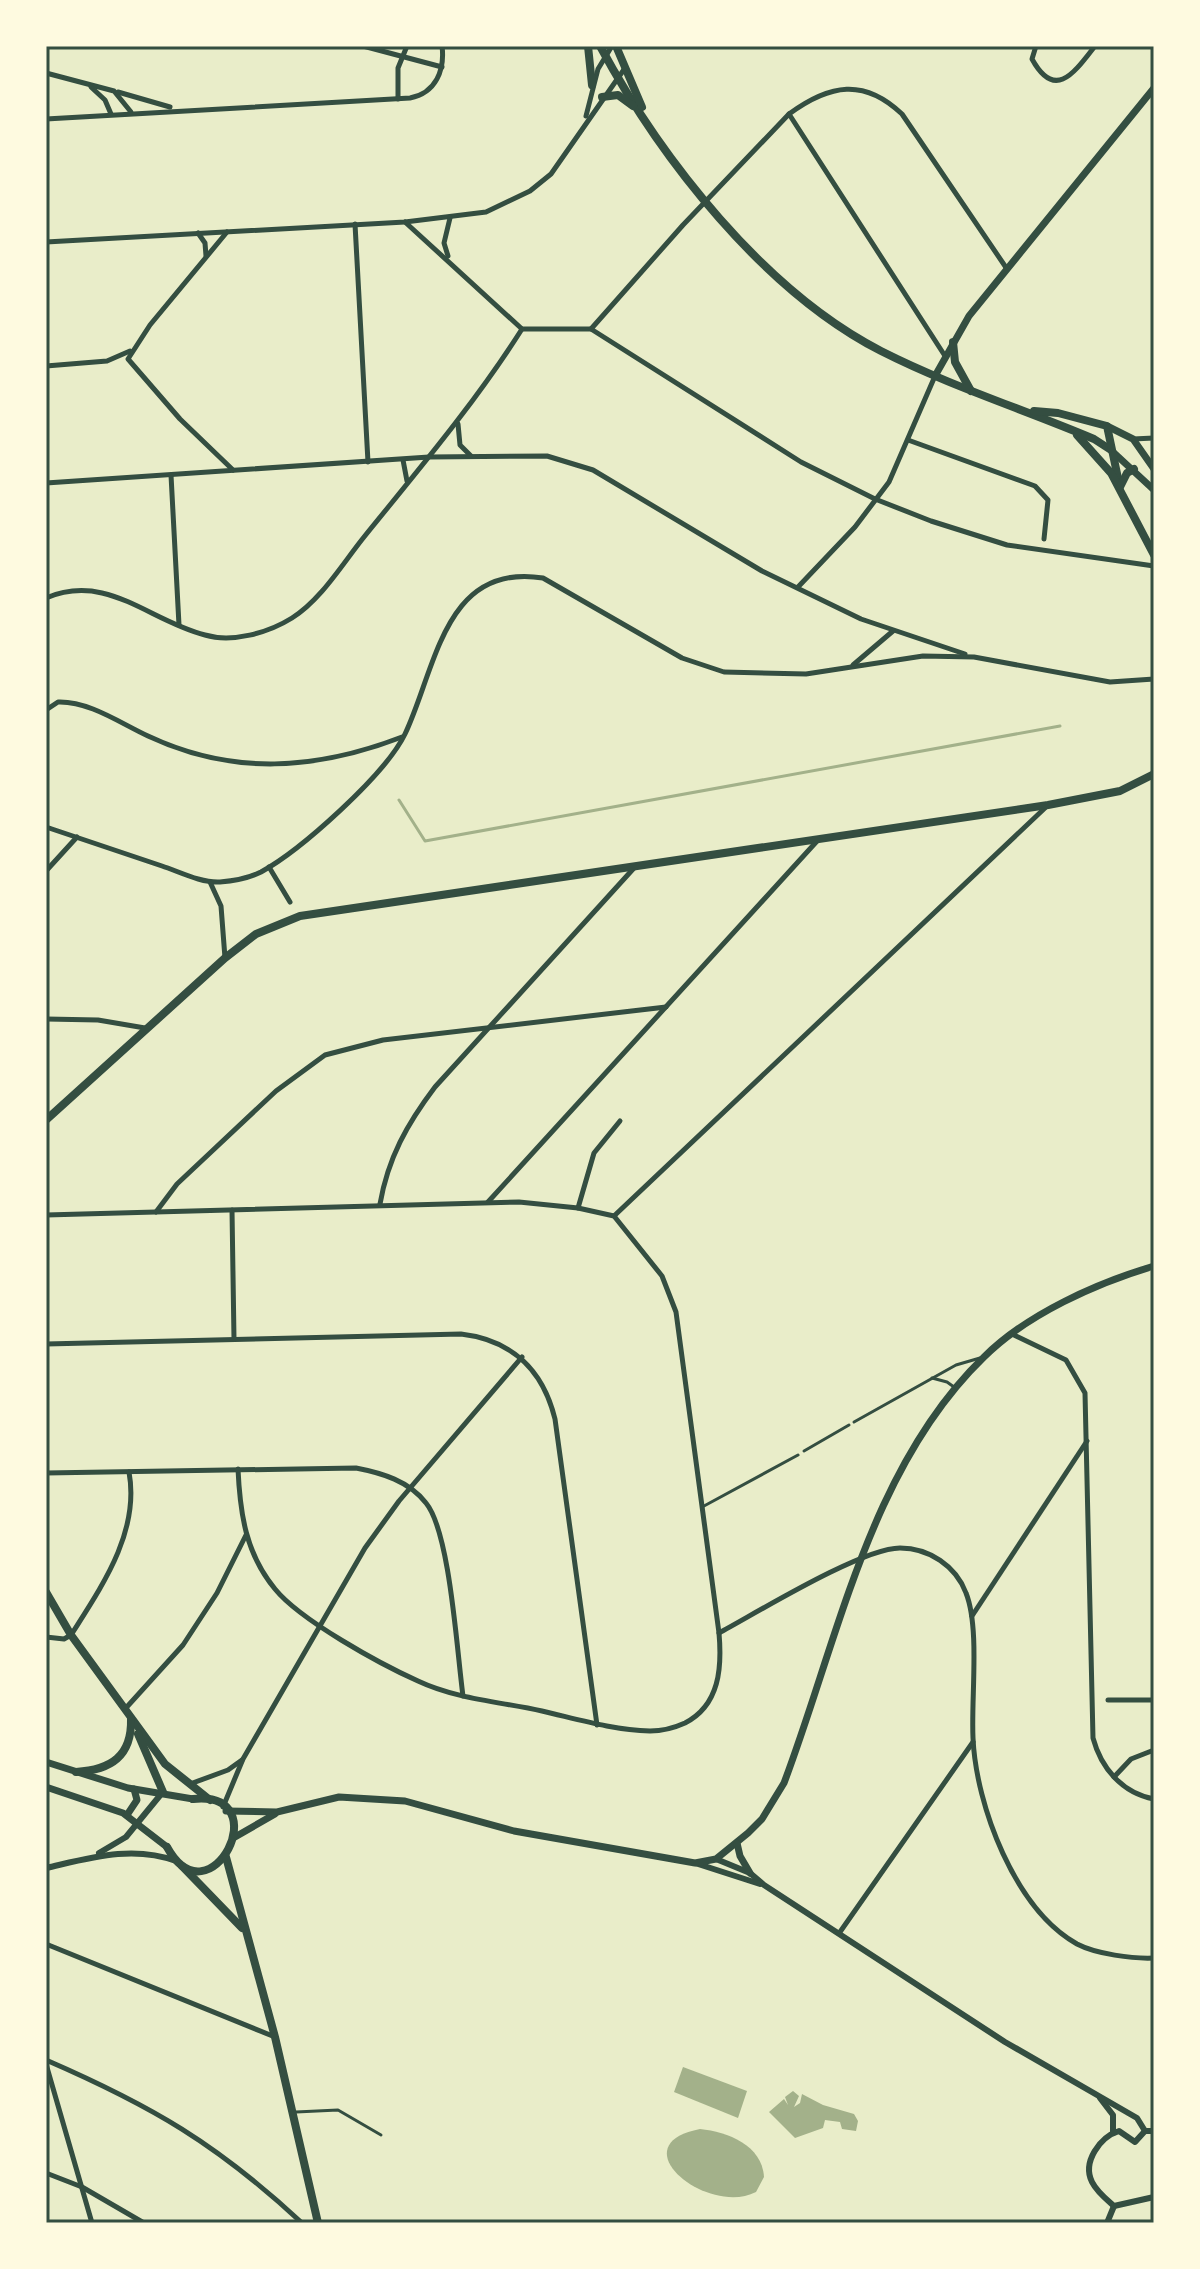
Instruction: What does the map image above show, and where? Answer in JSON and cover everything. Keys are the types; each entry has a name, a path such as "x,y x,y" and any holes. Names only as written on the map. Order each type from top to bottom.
{"main road":[{"path":"588,46 592,85"},
{"path":"614,46 626,66 647,119"},
{"path":"603,50 678,171 781,280 825,317 878,349 935,376 1094,439 1134,469 1154,490"},
{"path":"935,376 953,342 1007,269 1154,88"},
{"path":"602,97 623,97 647,119"},
{"path":"953,342 955,362 971,392"},
{"path":"1026,411 1058,413 1107,426 1133,439 1154,469"},
{"path":"1060,424 1094,450 1120,488 1154,555"},
{"path":"1107,426 1120,488"},
{"path":"1120,488 1127,473 1134,469"},
{"path":"46,1120 225,958 256,934 300,916 639,863 1048,805 1120,791 1154,774"},
{"path":"224,1809 277,1812 339,1797 405,1801 514,1831 695,1863 716,1859 762,1819 784,1783 861,1558 892,1484 911,1451 956,1390 984,1357 1076,1294 1152,1268"},
{"path":"46,1592 71,1635 165,1764 224,1809 233,1823 235,1837 226,1857 206,1869 189,1868 178,1862"},
{"path":"76,1772 99,1770 117,1761 129,1745 131,1718"},
{"path":"131,1718 163,1792"},
{"path":"46,1762 134,1789 210,1800"},
{"path":"46,1787 127,1815 167,1847 246,1934"},
{"path":"127,1815 137,1800 134,1789"},
{"path":"235,1837 277,1812"},
{"path":"737,1843 740,1856 750,1873"},
{"path":"226,1857 275,2037 318,2223"}],"street":[{"path":"363,46 442,67"},
{"path":"398,99 401,57 407,46"},
{"path":"46,119 175,109 398,99 427,92 442,67 442,46"},
{"path":"585,121 603,50 614,46"},
{"path":"1036,46 1032,59 1044,78 1052,82 1063,79 1073,71 1095,46"},
{"path":"46,242 405,222 486,212 530,191 565,156 585,121 626,66"},
{"path":"46,73 175,109"},
{"path":"89,85 105,100 111,114"},
{"path":"591,329 705,201 789,114 806,101 838,90 867,89 884,97 902,114 1007,269"},
{"path":"114,91 131,112"},
{"path":"789,114 945,356"},
{"path":"450,218 444,243 453,263"},
{"path":"405,222 522,329 591,329 801,462 875,499 1007,545 1154,566"},
{"path":"355,224 368,462"},
{"path":"228,231 128,356 132,365 180,419 233,470"},
{"path":"197,233 205,243 205,257"},
{"path":"46,598 59,593 95,590 143,606 179,626 210,637 226,638 274,628 294,617 459,420 522,329"},
{"path":"118,359 133,348"},
{"path":"46,366 118,359 132,365"},
{"path":"798,587 821,566 889,482 935,376"},
{"path":"459,420 460,445 472,457"},
{"path":"1133,439 1154,438"},
{"path":"908,440 1035,486 1048,500 1049,516 1044,539"},
{"path":"46,483 429,457 519,454 572,461 619,484 762,571 861,619 893,631 974,657 1110,682 1154,679"},
{"path":"403,460 408,470 406,486"},
{"path":"171,475 179,626"},
{"path":"46,827 210,882 238,880 269,867 360,790 404,736 455,612 487,585 511,578 543,578 682,658 724,672 806,674 923,656 974,657"},
{"path":"852,666 893,631"},
{"path":"46,710 58,702 81,705 189,754 258,766 307,764 343,757 404,736"},
{"path":"614,1216 947,897 1048,805"},
{"path":"46,871 77,837"},
{"path":"487,1202 820,838"},
{"path":"380,1204 392,1155 409,1122 435,1087 639,863"},
{"path":"269,867 290,902"},
{"path":"210,882 221,906 225,958"},
{"path":"156,1212 177,1184 276,1091 325,1055 383,1040 666,1007"},
{"path":"46,1019 98,1020 145,1028"},
{"path":"578,1208 594,1153 620,1121"},
{"path":"46,1215 487,1202 578,1208 614,1216 662,1276 676,1312 719,1633 721,1659 718,1683 706,1704 693,1718 667,1730 597,1725 463,1696 416,1680 319,1625 277,1592 260,1570 246,1535 238,1469"},
{"path":"232,1210 234,1339"},
{"path":"46,1344 461,1334 492,1340 522,1357 542,1383 555,1419 597,1725"},
{"path":"1014,1335 1059,1355 1075,1370 1088,1405 1093,1738 1098,1755 1114,1777 1139,1796 1154,1799"},
{"path":"224,1809 243,1759 365,1548 410,1488 522,1357"},
{"path":"971,1617 1088,1440"},
{"path":"46,1473 356,1468 376,1471 410,1488 428,1504 439,1531 463,1696"},
{"path":"46,1637 64,1639 71,1635 128,1527 132,1505 129,1472"},
{"path":"124,1710 191,1635 246,1535"},
{"path":"719,1633 861,1558 899,1548 931,1554 958,1578 971,1617 973,1742 980,1784 996,1834 1014,1874 1040,1912 1059,1932 1079,1946 1154,1958"},
{"path":"1108,1700 1154,1700"},
{"path":"840,1932 973,1742"},
{"path":"1114,1777 1131,1759 1154,1750"},
{"path":"190,1784 228,1770 243,1759"},
{"path":"84,1859 117,1844 163,1792"},
{"path":"46,1868 114,1853 145,1852 178,1862"},
{"path":"716,1859 750,1873 1005,2042 1137,2118 1145,2131"},
{"path":"695,1863 764,1885"},
{"path":"46,1944 275,2037"},
{"path":"46,2062 92,2223"},
{"path":"46,2062 126,2094 177,2123 240,2168 302,2223"},
{"path":"1098,2096 1113,2115 1113,2133"},
{"path":"1114,2206 1090,2176 1095,2151 1113,2133 1125,2133 1135,2142 1145,2131 1154,2131"},
{"path":"46,2173 82,2187 144,2223"},
{"path":"1114,2206 1154,2197"},
{"path":"1107,2223 1114,2206"},
{"path":"470,2223 500,2223"}],"lane":[{"path":"804,1451 956,1365 984,1357"},
{"path":"932,1378 947,1382 956,1390"},
{"path":"704,1506 798,1455"},
{"path":"292,2112 338,2110 381,2135"}],"shaded area":[{"path":"683,2067 747,2091 738,2118 674,2092"},
{"path":"793,2091 799,2096 794,2107 800,2103 802,2094 823,2105 854,2114 858,2121 856,2131 842,2129 840,2122 825,2120 823,2128 795,2138 769,2112 784,2099 788,2105 785,2097"},
{"path":"700,2129 732,2137 757,2156 764,2177 756,2192 736,2197 715,2195 679,2176 669,2163 667,2149 677,2137"}],"waterway":[{"path":"399,800 425,841 1060,726"}]}
